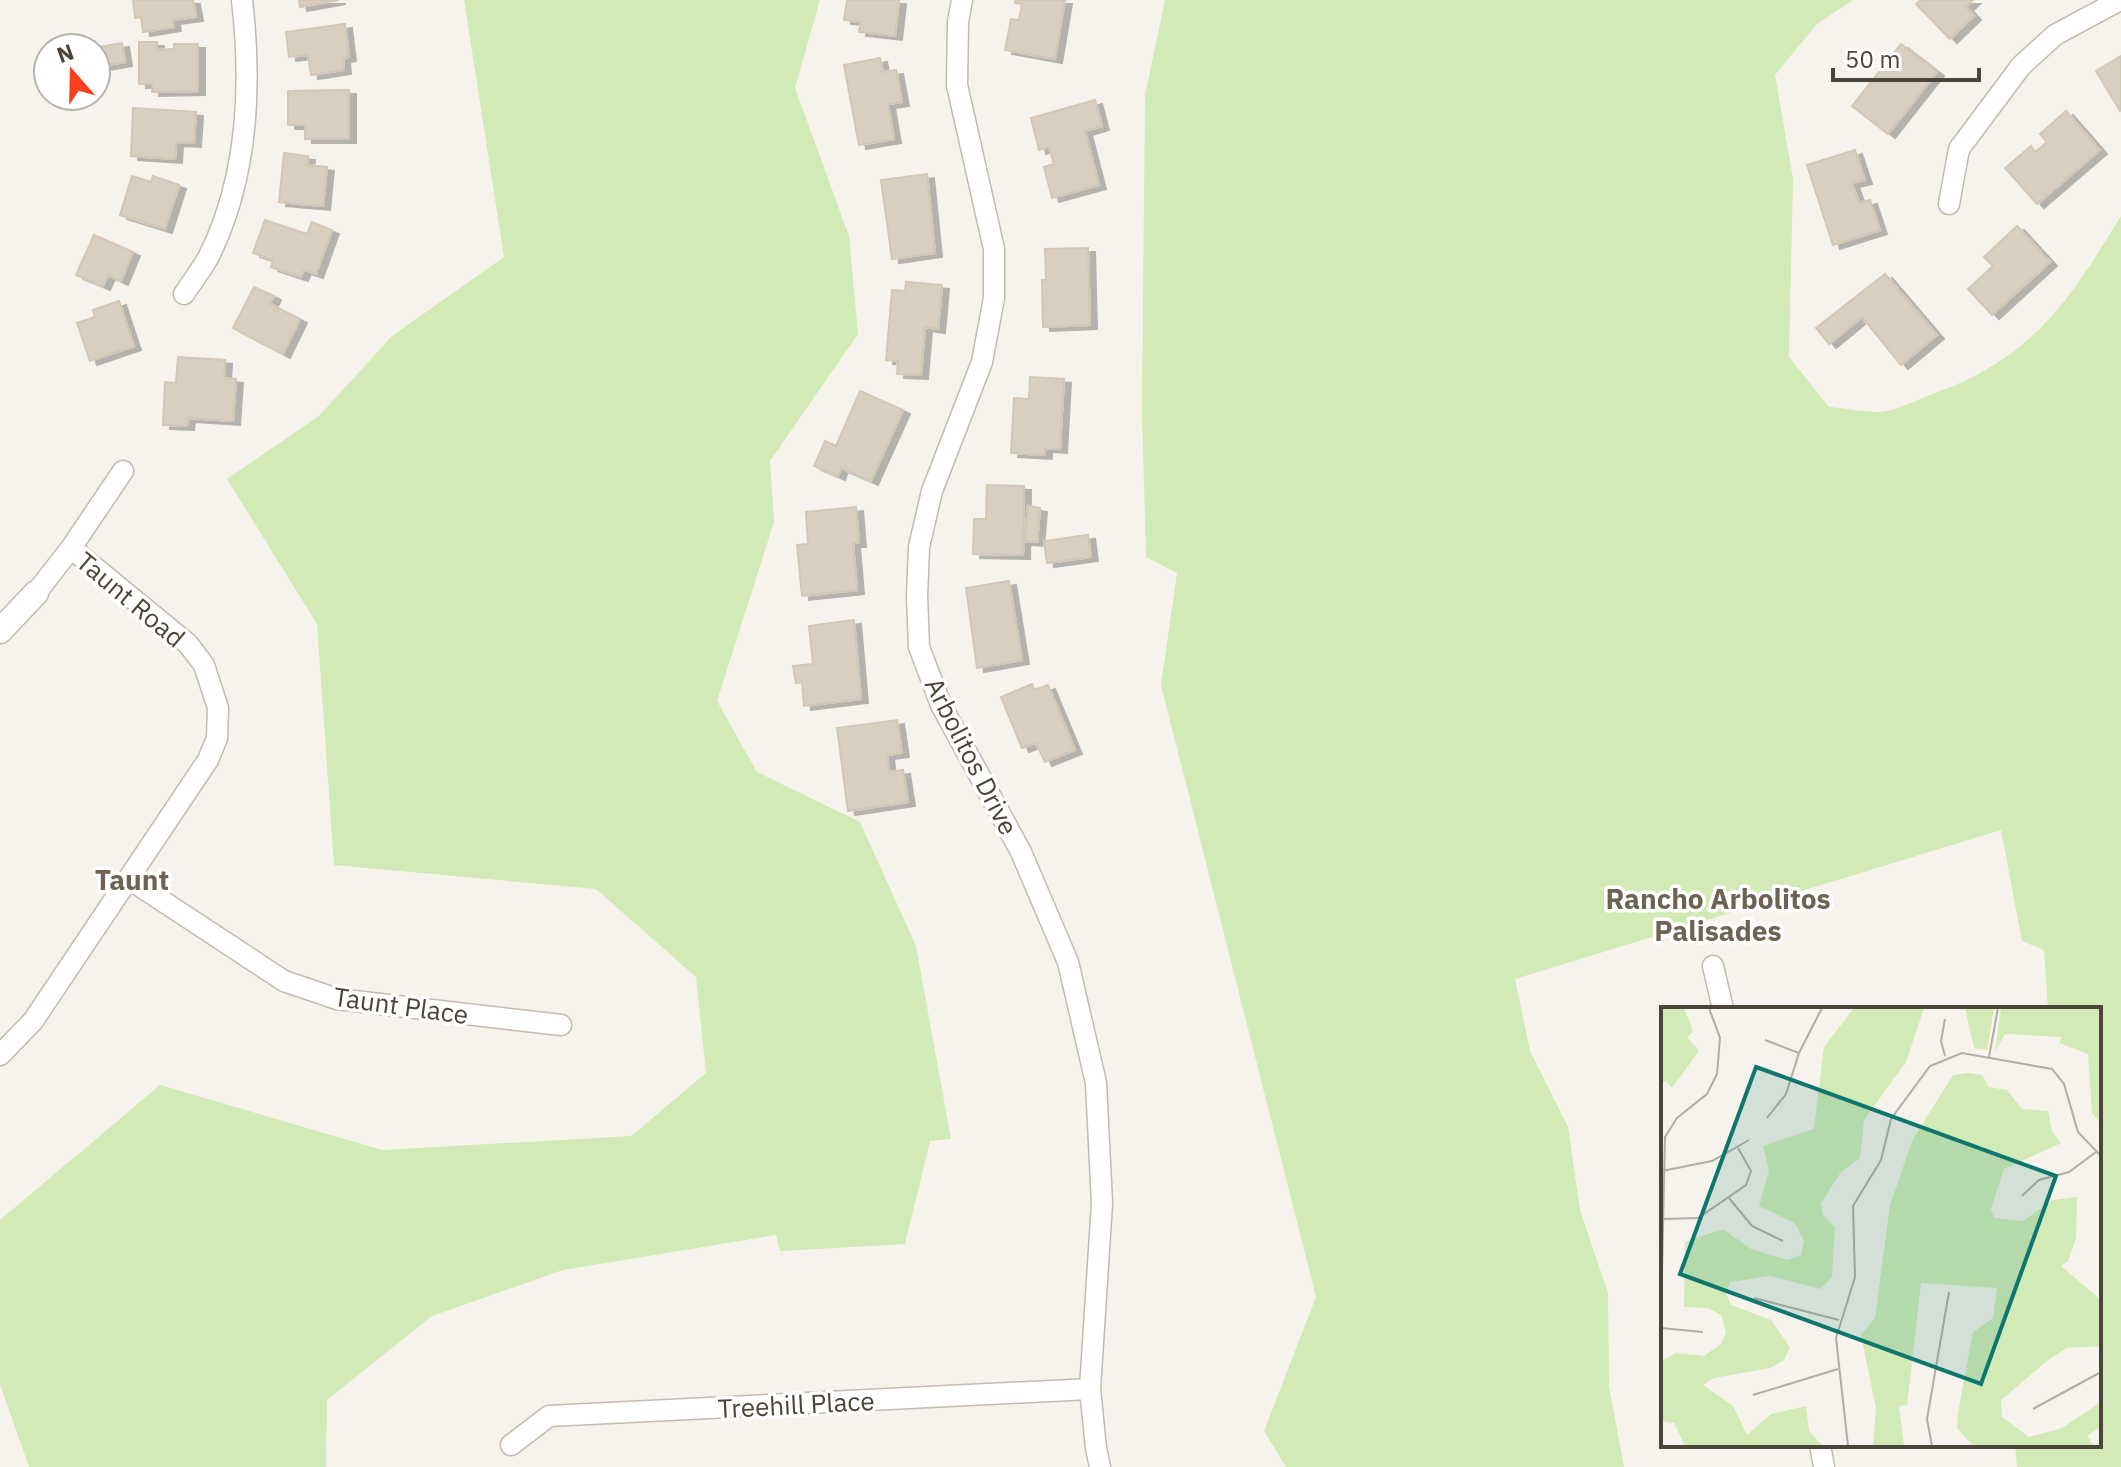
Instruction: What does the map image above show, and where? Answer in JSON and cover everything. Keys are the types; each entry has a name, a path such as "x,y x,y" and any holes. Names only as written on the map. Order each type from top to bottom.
{"street":[{"path":"184,294 207,260 233,190 248,103 242,0"},
{"name":"Arbolitos Drive","path":"962,0 958,22 957,85 994,249 994,298 982,362 932,491 919,547 919,647 941,705 1021,852 1068,962 1096,1083 1102,1203 1090,1389 1100,1467"},
{"path":"1949,204 1959,149 2021,66 2055,35 2120,0"},
{"path":"0,631 36,593 71,548 123,471"},
{"name":"Taunt Road","path":"0,1055 33,1021 208,760 217,738 218,708 204,665 188,644 71,548"},
{"name":"Taunt Place","path":"129,879 284,981 337,999 561,1025"},
{"path":"1713,966 1723,1007"},
{"name":"Treehill Place","path":"511,1445 549,1416 1090,1389"},
{"path":"1820,1447 1824,1467"}],"green space":[{"path":"464,0 820,0 795,88 849,236 858,334 770,461 774,522 717,701 757,772 860,822 916,946 951,1139 930,1141 905,1244 780,1251 776,1235 563,1270 432,1316 327,1400 326,1467 29,1467 0,1384 0,1220 160,1085 382,1150 631,1136 706,1073 696,977 596,889 334,865 317,624 227,479 319,416 392,336 504,257"},
{"path":"1165,0 1853,0 1817,24 1775,75 1793,179 1789,357 1829,407 1884,412 1965,381 1995,364 2021,346 2064,302 2121,216 2121,1467 2017,1467 2015,1447 2101,1447 2101,1007 2048,1007 2044,950 2022,941 2001,830 1515,979 1530,1051 1568,1127 1580,1210 1608,1293 1609,1386 1624,1467 1286,1467 1264,1431 1316,1297 1161,685 1177,573 1146,557 1142,411 1145,95"}],"building":[{"path":"133,0 193,0 196,17 173,20 174,27 143,32 141,17 135,18"},
{"path":"299,0 339,0 300,7"},
{"path":"847,0 899,0 895,36 859,32 861,22 844,20"},
{"path":"1015,0 1065,0 1055,59 1005,50 1011,19 1019,20 1022,4 1015,3"},
{"path":"1921,0 1973,0 1966,7 1974,16 1950,39 1916,4"},
{"path":"345,24 349,57 343,58 344,70 311,75 308,55 289,57 286,32"},
{"path":"139,42 157,42 157,50 174,49 174,44 198,44 198,91 152,92 152,84 139,84"},
{"path":"122,43 125,62 112,64 112,45"},
{"path":"1901,44 1937,72 1888,134 1852,106"},
{"path":"2121,56 2121,110 2120,111 2096,71"},
{"path":"880,58 883,72 896,70 902,102 888,104 894,139 859,145 844,65"},
{"path":"349,90 349,139 305,139 305,125 288,125 288,91"},
{"path":"1095,100 1102,126 1085,131 1099,185 1052,198 1044,167 1054,164 1049,147 1039,150 1031,118"},
{"path":"133,108 196,112 194,143 176,142 175,159 131,156"},
{"path":"2066,111 2100,150 2037,204 2005,168 2031,146 2035,152 2047,142 2040,134"},
{"path":"1855,150 1865,180 1852,183 1859,203 1870,200 1880,230 1833,245 1807,165"},
{"path":"284,153 308,156 307,165 327,167 323,206 279,202"},
{"path":"927,174 935,253 892,259 881,180"},
{"path":"132,176 151,182 153,176 179,185 165,229 120,215"},
{"path":"265,220 307,234 312,222 332,230 316,274 304,270 301,277 271,267 273,260 253,253"},
{"path":"2017,226 2050,262 1992,315 1968,289 1993,266 1984,257"},
{"path":"94,235 133,252 121,281 108,275 103,286 76,275"},
{"path":"1088,248 1090,325 1043,327 1045,249"},
{"path":"1885,274 1937,335 1901,365 1862,317 1829,344 1816,328"},
{"path":"906,282 942,285 938,329 925,327 921,375 897,374 898,361 886,360 892,290 905,291"},
{"path":"254,287 274,296 270,304 300,319 283,354 233,328"},
{"path":"119,301 134,346 90,361 77,323 95,317 93,310"},
{"path":"178,357 225,360 224,378 236,379 233,421 188,418 187,426 163,425 165,382 176,383"},
{"path":"1030,377 1064,379 1060,449 1045,448 1045,455 1011,453 1014,398 1029,399"},
{"path":"860,391 903,410 871,481 841,468 838,476 814,466 825,441 836,446"},
{"path":"987,485 1024,486 1023,555 973,554 974,519 986,519"},
{"path":"1028,506 1040,508 1037,542 1025,541"},
{"path":"856,507 859,543 853,543 857,590 802,596 797,545 808,544 806,512"},
{"path":"1088,535 1091,557 1047,563 1044,541"},
{"path":"1009,581 1022,660 977,668 966,588"},
{"path":"854,620 861,699 804,706 802,682 796,683 793,666 813,664 809,626"},
{"path":"1032,684 1034,690 1048,685 1075,750 1045,762 1036,743 1022,748 1001,697"},
{"path":"897,720 902,753 887,755 889,772 903,770 908,802 848,811 837,728"}],"district":[{"name":"Taunt","path":"132,879"},
{"name":"Rancho Arbolitos Palisades","path":"1718,914"}]}
